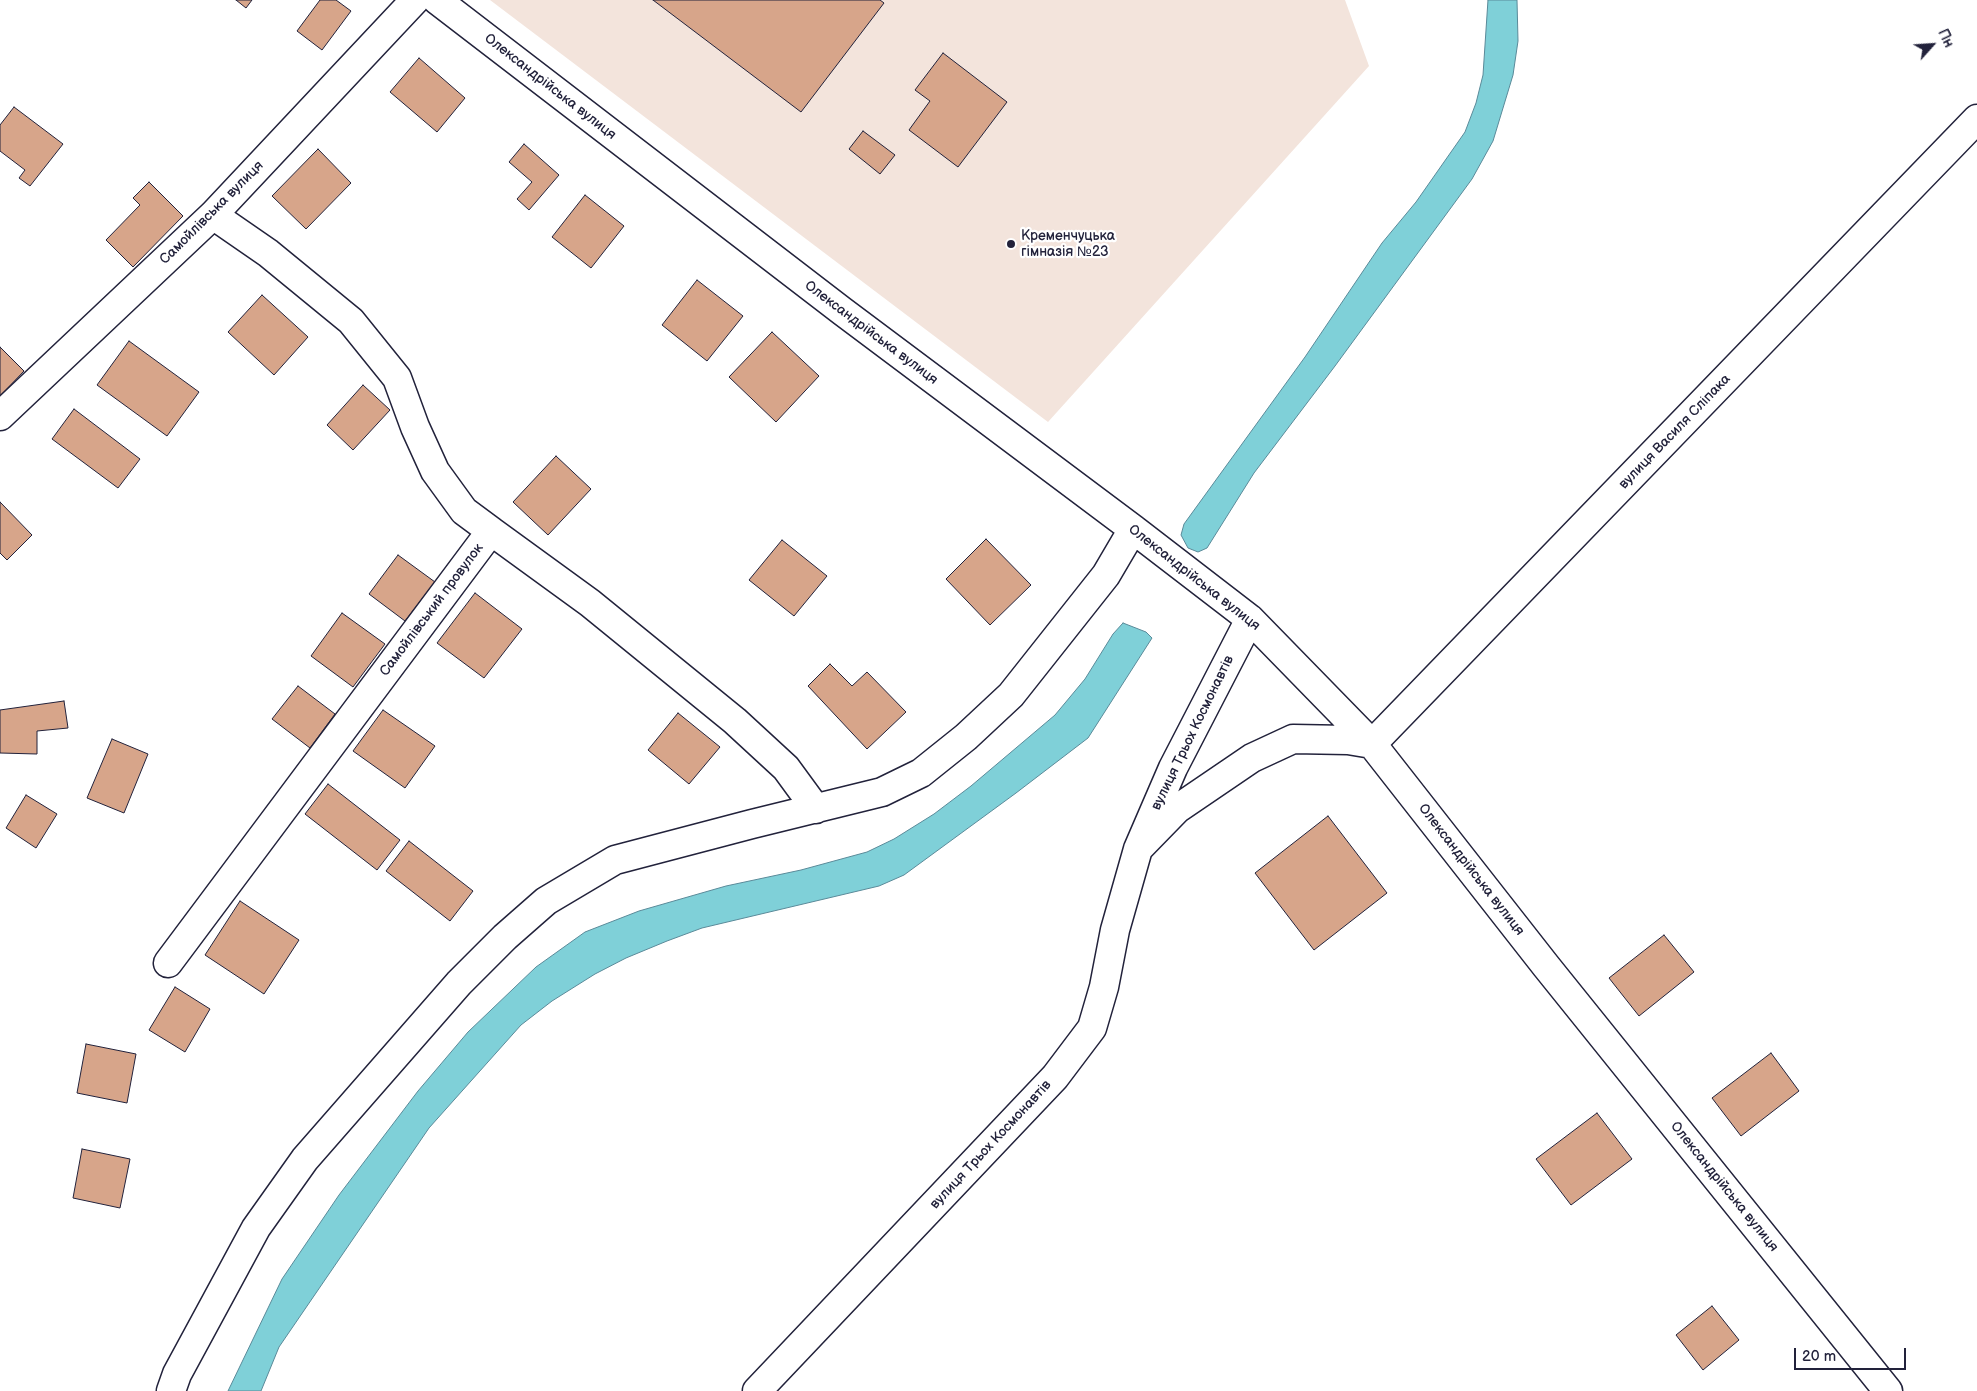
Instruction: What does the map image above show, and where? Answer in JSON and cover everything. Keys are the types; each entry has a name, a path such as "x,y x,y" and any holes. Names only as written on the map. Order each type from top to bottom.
{"street":[{"name":"Самойлівська вулиця","path":"0,416 213,215 415,0"},
{"name":"Олександрійська вулиця","path":"437,0 842,311 1134,529 1250,619 1372,744 1546,966 1888,1391"},
{"name":"вулиця Василя Сліпака","path":"1372,744 1977,119"},
{"name":"Самойлівський провулок","path":"168,964 491,531 464,511 435,471 415,427 397,378 352,322 268,253 213,215"},
{"path":"171,1391 177,1374 256,1228 305,1159 458,983 504,937 546,901 615,860 882,792 921,774 966,737 1011,695 1106,575 1134,529"},
{"path":"491,531 590,602 735,721 786,768 816,809"},
{"name":"вулиця Трьох Космонавтів","path":"757,1391 1055,1077 1092,1028 1104,987 1115,930 1138,849 1173,768 1250,619"},
{"name":"вулиця Трьох Космонавтів","path":"1138,849 1177,808 1252,758 1285,743 1293,740 1348,740 1372,744"}],"shaded area":[{"name":"Кременчуцька гімназія №23","path":"490,0 1345,0 1369,66 1048,422"}],"water":[{"path":"1488,0 1517,0 1518,41 1513,75 1493,141 1472,179 1254,473 1207,548 1198,552 1188,548 1181,535 1184,524 1305,357 1382,243 1416,202 1465,132 1476,103 1483,75"},
{"path":"1123,623 1146,632 1152,638 1088,738 904,875 879,886 702,928 667,941 626,958 595,974 552,1001 521,1025 429,1128 279,1347 261,1391 228,1391 282,1279 339,1195 418,1091 468,1032 536,967 585,932 639,911 726,886 801,870 867,852 894,839 934,814 971,786 1055,715 1085,679 1113,634"}],"building":[{"path":"236,0 252,0 246,8"},
{"path":"320,0 336,0 351,11 322,50 297,31"},
{"path":"653,0 880,0 884,3 801,112"},
{"path":"943,53 1007,102 958,167 909,130 930,101 915,90"},
{"path":"419,58 465,98 437,132 390,92"},
{"path":"14,107 63,144 30,186 19,178 25,170 0,151 0,125"},
{"path":"863,131 895,155 880,174 849,149"},
{"path":"524,144 559,175 529,210 517,199 532,182 509,162"},
{"path":"318,149 351,183 306,229 272,196"},
{"path":"149,182 183,216 133,267 106,240 140,205 133,198"},
{"path":"585,195 624,226 591,268 552,237"},
{"path":"697,280 743,316 707,361 662,325"},
{"path":"262,295 308,337 274,375 228,332"},
{"path":"772,332 819,376 776,422 729,377"},
{"path":"129,341 199,392 167,436 97,385"},
{"path":"0,347 24,371 0,396"},
{"path":"363,385 390,410 353,450 327,425"},
{"path":"74,409 140,459 118,488 52,439"},
{"path":"556,456 591,489 548,535 513,502"},
{"path":"0,502 32,535 7,560 0,553"},
{"path":"986,539 1031,585 990,625 946,579"},
{"path":"782,540 827,576 794,616 749,580"},
{"path":"398,555 435,582 405,621 369,594"},
{"path":"475,593 522,629 484,678 437,643"},
{"path":"342,613 385,644 353,687 311,656"},
{"path":"830,664 852,686 867,672 906,712 867,749 808,686"},
{"path":"298,686 335,714 310,748 272,719"},
{"path":"64,701 68,728 37,731 37,754 0,753 0,710"},
{"path":"383,710 435,746 405,788 353,751"},
{"path":"678,713 720,747 689,784 648,750"},
{"path":"112,739 148,754 124,813 87,798"},
{"path":"328,784 400,840 377,870 305,814"},
{"path":"26,795 57,814 36,848 6,828"},
{"path":"1328,816 1387,893 1314,950 1255,873"},
{"path":"409,841 473,891 450,921 386,871"},
{"path":"240,901 299,940 264,994 205,955"},
{"path":"1664,935 1694,972 1639,1016 1609,978"},
{"path":"175,987 210,1009 185,1052 149,1030"},
{"path":"86,1044 136,1054 127,1103 77,1093"},
{"path":"1771,1053 1799,1091 1741,1136 1712,1098"},
{"path":"1597,1113 1632,1159 1571,1205 1536,1159"},
{"path":"82,1149 130,1159 120,1208 73,1198"},
{"path":"1712,1306 1739,1340 1703,1370 1676,1335"}],"place":[{"name":"Кременчуцька гімназія №23","path":"1011,244"}]}
